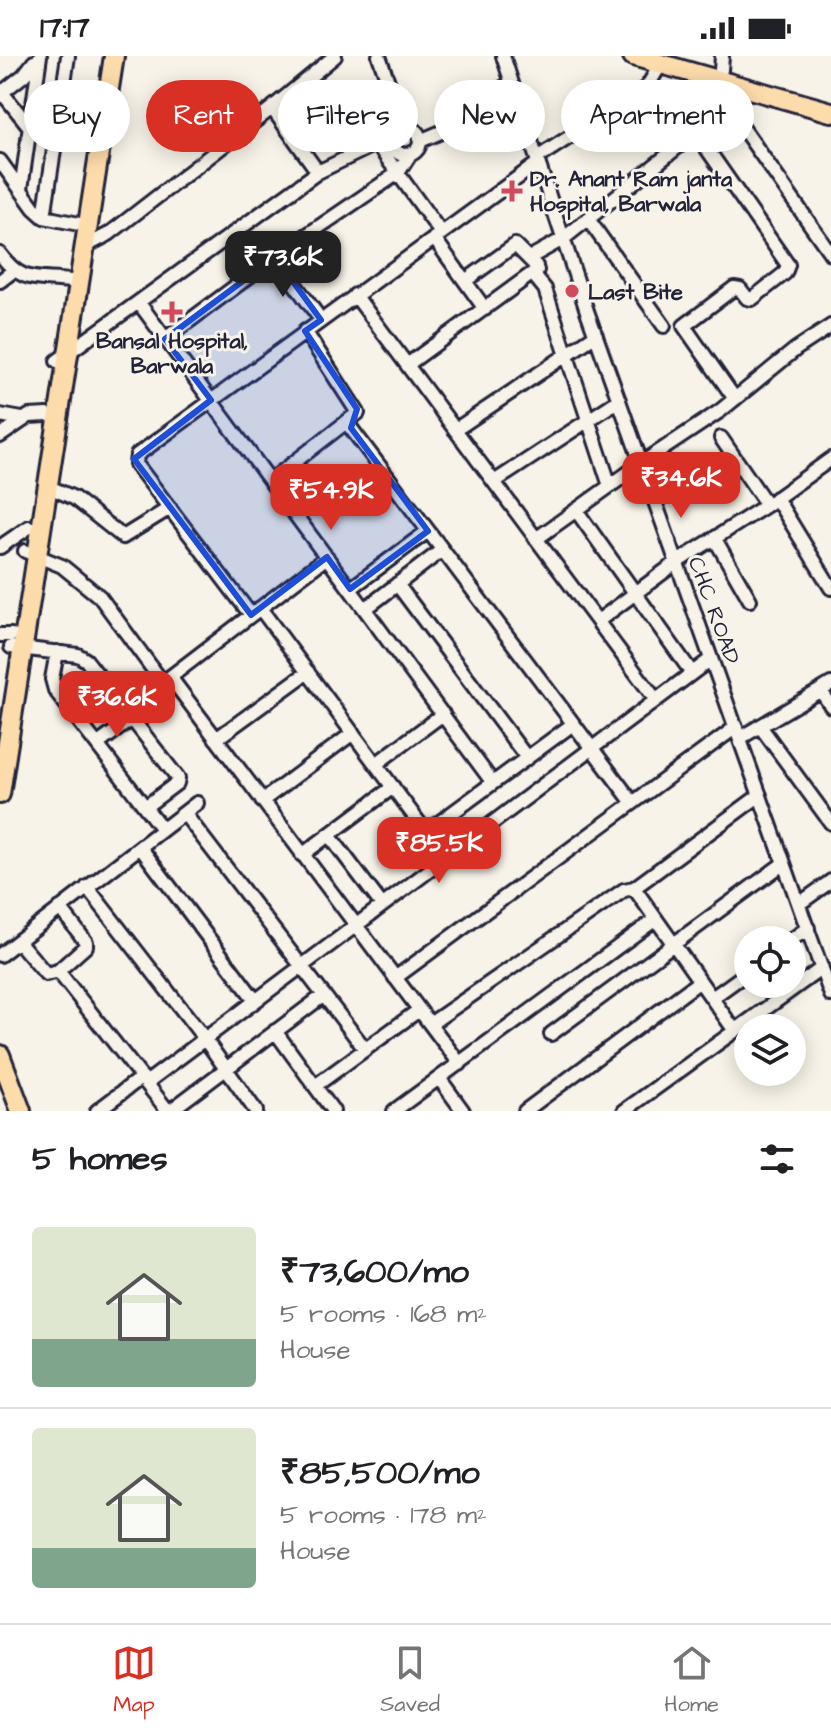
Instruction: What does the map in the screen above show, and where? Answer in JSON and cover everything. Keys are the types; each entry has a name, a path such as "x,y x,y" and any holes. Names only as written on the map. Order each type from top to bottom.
{"main road":[{"path":"101,80 103,56"},
{"path":"109,80 114,56"},
{"path":"633,56 721,63 831,99"},
{"path":"665,60 724,80"},
{"path":"754,90 831,112"},
{"path":"0,715 11,641 47,486 70,281 94,152"},
{"path":"31,553 29,527 47,415 64,356 86,246 95,152"},
{"path":"0,794 11,641"},
{"path":"0,1055 21,1111"}],"street":[{"path":"64,80 68,56"},
{"path":"86,246 109,234 335,56"},
{"path":"379,56 387,80"},
{"name":"CHC ROAD","path":"503,56 510,80"},
{"path":"24,120 1,92 24,75 36,60"},
{"path":"34,80 36,60"},
{"path":"426,832 308,672 170,508 134,459 538,160 647,87 665,60"},
{"path":"272,108 318,172"},
{"path":"165,339 275,257 398,173 417,148 420,141 418,133"},
{"path":"420,141 434,135"},
{"path":"754,144 831,254"},
{"path":"21,189 26,152"},
{"path":"44,217 52,152"},
{"path":"64,356 318,172 358,152"},
{"path":"383,152 485,309"},
{"path":"398,152 411,153"},
{"name":"CHC ROAD","path":"535,152 619,400 830,985"},
{"path":"529,258 563,239 672,152"},
{"path":"709,152 788,265 785,273 752,299 734,288 684,326 735,399"},
{"path":"0,161 44,217 79,224"},
{"path":"588,219 664,326"},
{"path":"465,281 512,246 519,246 529,258 537,270 536,278 545,289 610,486"},
{"path":"0,254 21,276 70,281"},
{"path":"275,257 321,320"},
{"path":"407,365 537,270"},
{"path":"0,281 13,271"},
{"path":"355,295 656,700"},
{"path":"139,303 493,783"},
{"path":"536,539 735,399 796,349 831,326"},
{"path":"270,481 356,416 357,409 305,331"},
{"path":"455,430 596,335"},
{"path":"494,482 619,400"},
{"path":"0,415 22,419"},
{"path":"0,436 22,419 47,415"},
{"path":"347,423 633,803"},
{"path":"721,438 771,502 831,588"},
{"path":"598,621 677,562 831,459"},
{"path":"47,486 74,498 123,537 170,508"},
{"path":"576,510 692,673"},
{"path":"0,547 29,527"},
{"path":"350,589 428,531"},
{"path":"715,539 750,600"},
{"path":"365,609 442,550"},
{"path":"31,553 62,566 100,597 216,739 460,1064"},
{"path":"98,744 166,680 327,557"},
{"path":"819,568 831,560"},
{"path":"397,584 527,758"},
{"path":"11,641 82,656 130,714 178,780 145,807"},
{"path":"57,652 52,683 162,829"},
{"path":"97,1111 204,1038 711,659"},
{"path":"216,739 308,672"},
{"path":"395,978 633,803 738,733 760,726 826,688 831,706"},
{"path":"376,764 443,714"},
{"path":"395,855 573,724"},
{"path":"760,726 831,823"},
{"path":"262,801 353,733"},
{"path":"302,855 393,787"},
{"path":"430,1024 624,890 634,888 760,795"},
{"path":"0,955 197,803"},
{"path":"184,813 365,1049"},
{"path":"329,835 382,905"},
{"path":"140,847 255,1000"},
{"path":"551,1034 784,863"},
{"path":"799,904 831,881"},
{"path":"87,887 204,1038 256,1111"},
{"path":"634,888 734,1030"},
{"path":"18,941 46,974 58,971 86,946 60,908"},
{"path":"400,1109 656,919"},
{"path":"758,1014 822,968"},
{"path":"58,971 169,1111 324,995"},
{"path":"525,1111 700,981"},
{"path":"712,998 734,982"},
{"path":"315,1086 419,1010"},
{"path":"275,1031 333,1111"},
{"path":"624,1111 734,1032"},
{"path":"439,1078 463,1111"}],"highlighted area":[{"path":"275,257 321,320 305,331 357,409 351,428 428,531 350,589 327,557 251,615 134,459 211,400 165,339"}],"place":[{"name":"Dr. Anant Ram janta Hospital, Barwala","path":"512,191"},
{"name":"Last Bite","path":"572,291"},
{"name":"Bansal Hospital, Barwala","path":"172,312"}]}
